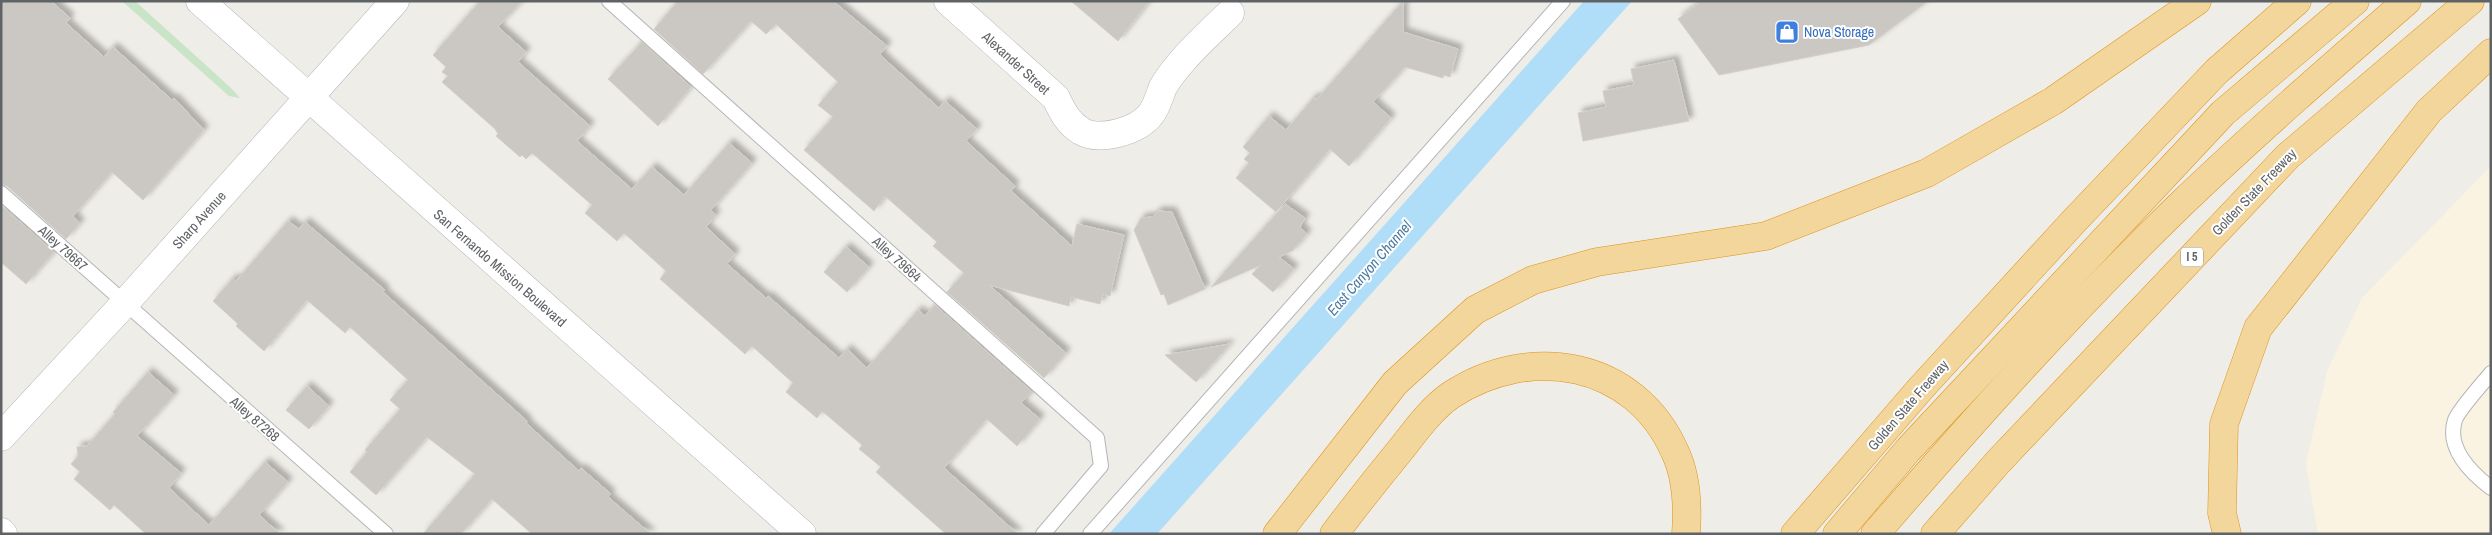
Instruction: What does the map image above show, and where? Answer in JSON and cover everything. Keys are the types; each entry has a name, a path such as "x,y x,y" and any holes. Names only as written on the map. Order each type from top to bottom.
{"highway":[{"path":"1276,534 1395,383 1475,310 1533,280 1597,262 1766,236 1927,173 2053,100 2197,1"},
{"name":"Golden State Freeway","path":"1796,534 1921,388 2074,220 2217,71 2297,1"},
{"path":"1837,534 1915,443 2223,113 2355,1"},
{"path":"1875,534 2041,348 2179,207 2298,95 2407,1"},
{"name":"Golden State Freeway","path":"1935,534 1998,462 2288,156 2470,1"},
{"path":"2227,534 2222,514 2224,424 2258,328 2429,111 2491,53"},
{"path":"1334,534 1424,421 1450,396 1483,378 1515,368 1547,365 1585,371 1615,384 1641,404 1662,427 1676,452 1684,480 1687,511 1686,534"}],"street":[{"name":"San Fernando Mission Boulevard","path":"200,1 802,534"},
{"name":"Sharp Avenue","path":"1,437 125,303 396,1"},
{"name":"Alexander Street","path":"948,1 1056,98 1064,116 1082,132 1095,135 1117,134 1136,128 1150,116 1158,104 1164,86 1183,60 1230,13"}],"lane":[{"name":"Alley 79664","path":"609,1 1097,438 1101,466 1043,534"},
{"path":"1090,534 1563,1"},
{"name":"Alley 79667","path":"1,193 125,303"},
{"name":"Alley 87268","path":"125,303 386,534"},
{"path":"2491,373 2455,419 2453,442 2463,461 2475,476 2491,488"}],"shaded area":[{"path":"2491,166 2491,534 2318,534 2306,464 2327,371 2362,298"}],"green space":[{"path":"122,1 135,1 240,98 229,96"}],"water":[{"name":"East Canyon Channel","path":"1584,1 1632,1 1157,534 1109,534"}],"building":[{"path":"1,1 51,1 70,18 66,23 104,57 113,47 172,100 174,98 204,130 143,200 112,172 73,216 80,223 66,239 7,186 1,184"},
{"path":"480,1 522,1 498,27 526,52 518,62 590,126 577,141 632,189 652,167 684,195 729,143 752,163 711,210 716,215 706,227 735,254 727,264 766,298 768,296 839,358 847,349 867,368 918,310 925,316 935,305 1032,392 1021,403 1040,419 1017,446 987,419 944,468 1018,534 946,534 876,472 881,467 859,449 862,445 822,411 817,418 786,392 793,383 752,346 745,354 660,279 666,271 624,233 617,241 585,213 592,205 532,153 526,159 522,155 520,157 496,136 498,134 495,129 442,82 448,76 442,72 446,67 433,55"},
{"path":"678,1 833,1 887,46 880,54 939,108 945,101 977,129 966,141 1015,186 1011,191 1072,246 1077,224 1124,235 1110,296 1103,294 1100,304 1071,297 1069,306 989,285 1066,353 1044,378 947,292 964,273 933,246 937,242 885,196 874,211 804,150 833,117 818,105 838,82 776,24 766,34 751,21 703,74 654,29"},
{"path":"1071,1 1149,1 1118,41"},
{"path":"1403,1 1403,32 1458,49 1450,77 1444,75 1443,78 1405,67 1373,102 1391,118 1349,166 1330,149 1276,212 1236,178 1249,163 1244,159 1250,153 1243,147 1269,116 1286,130 1314,97 1316,100"},
{"name":"Nova Storage","path":"1702,1 1928,1 1869,45 1719,75 1678,19"},
{"path":"642,42 691,87 658,126 608,79"},
{"path":"1674,60 1689,121 1583,141 1578,113 1606,107 1603,91 1634,85 1631,69"},
{"path":"1285,204 1305,218 1300,227 1307,234 1292,251 1279,257 1294,269 1273,292 1252,274 1261,265 1211,287"},
{"path":"1,205 54,252 26,284 2,263"},
{"path":"1158,211 1172,212 1205,289 1168,305 1164,294 1161,295 1134,230 1141,218 1152,217"},
{"path":"288,221 299,229 305,222 385,290 383,292 527,421 526,423 579,471 581,468 611,494 608,497 651,534 532,534 492,499 461,534 423,534 475,474 427,437 376,495 350,472 367,452 365,450 400,409 390,400 408,380 350,327 345,333 307,300 264,351 236,326 238,324 213,301 233,278 236,281"},
{"path":"846,247 869,267 847,292 824,272"},
{"path":"1230,344 1196,382 1165,355"},
{"path":"148,372 174,395 137,436 181,473 169,488 209,525 265,462 288,482 259,515 280,534 146,534 114,505 110,510 74,479 80,472 71,464 78,456 77,447 87,446 115,414 113,412"},
{"path":"307,386 329,406 309,429 286,410"}],"place":[{"name":"Nova Storage","path":"1787,32"}]}
